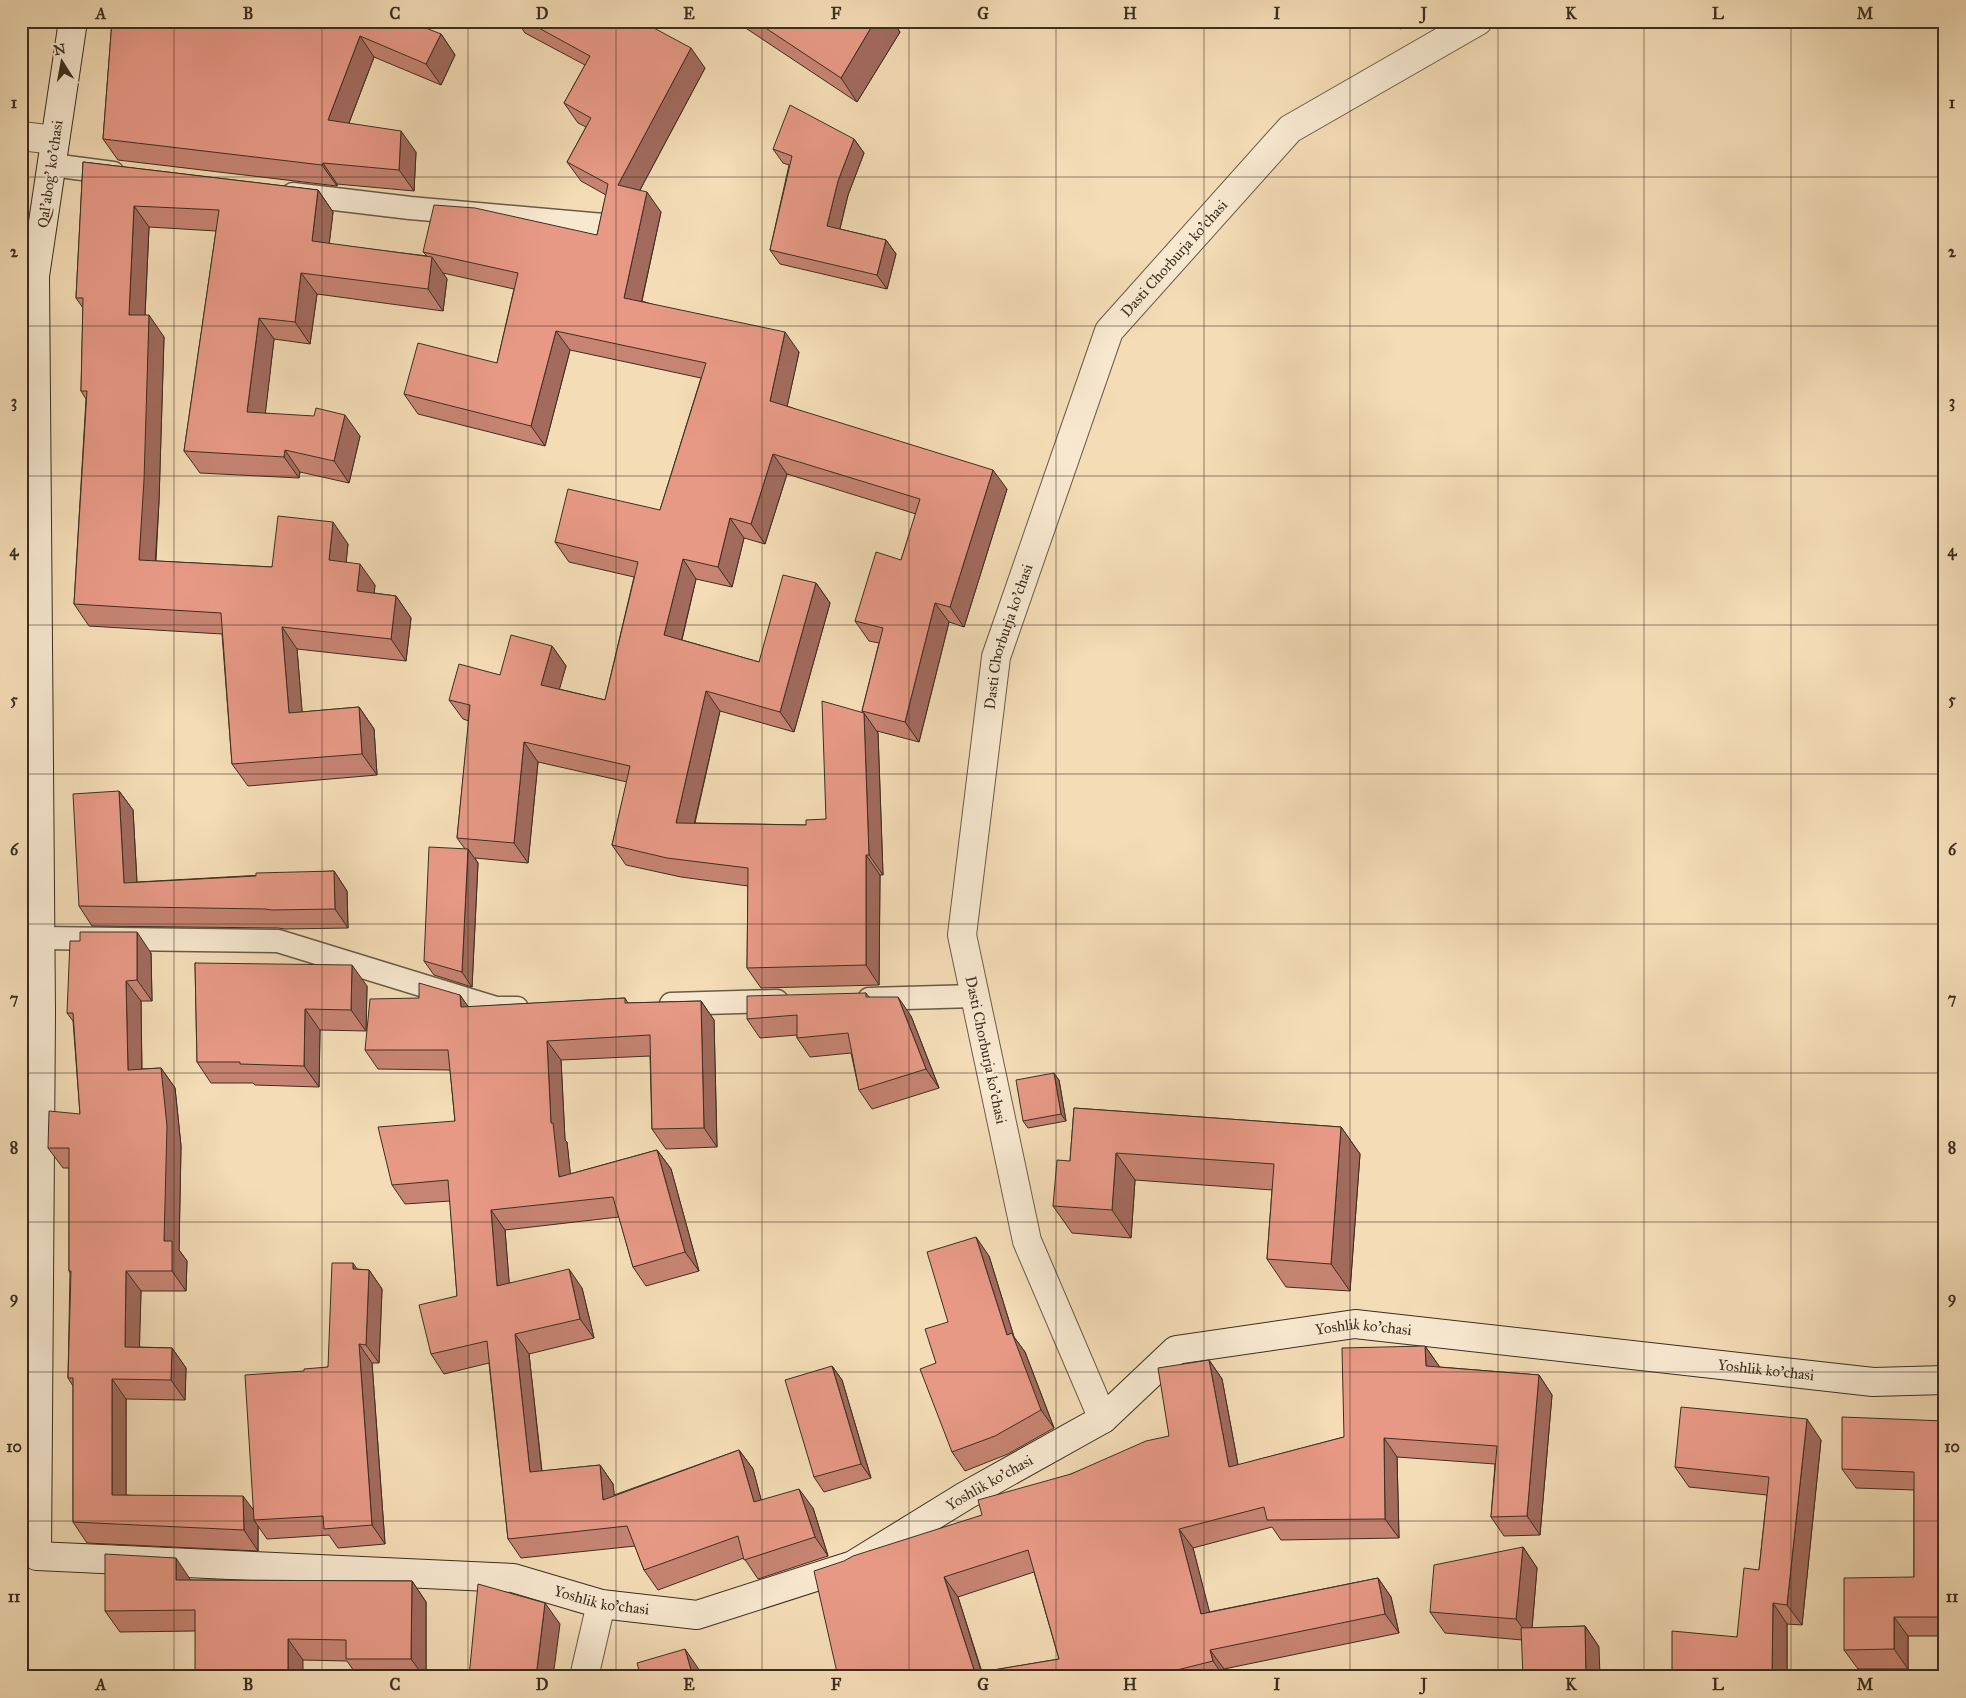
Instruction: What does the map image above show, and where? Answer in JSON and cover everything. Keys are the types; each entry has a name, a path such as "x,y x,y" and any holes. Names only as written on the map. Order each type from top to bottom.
{"street":[{"name":"Qal'abog' ko'chasi","path":"29,1556 31,1012 40,938 35,276 73,21"},
{"name":"Dasti Chorburja ko'chasi","path":"1103,1419 1027,1241 962,935 996,657 1109,331 1290,129 1478,21"},
{"path":"21,136 53,152"},
{"name":"Yoshlik ko'chasi","path":"29,1556 513,1578 601,1604 697,1614 853,1565 964,1496 1103,1419 1176,1350 1355,1324 1873,1382 1945,1380"},
{"path":"584,1677 601,1604"}],"lane":[{"path":"53,152 129,174"},
{"path":"274,192 410,208 603,225"},
{"path":"40,938 278,941 496,1008 536,1007"},
{"path":"845,1000 975,996"},
{"path":"646,1004 795,1001"}],"building":[{"path":"112,21 408,21 441,34 426,64 360,36 328,120 401,131 399,170 323,163 322,165 103,139"},
{"path":"526,21 641,21 691,48 618,185 647,192 624,298 785,332 770,401 993,470 950,607 935,603 905,722 862,711 883,628 855,621 876,552 901,560 920,499 773,454 751,524 730,518 718,567 683,559 664,635 759,662 783,575 816,583 780,712 706,691 676,823 806,825 806,820 826,819 822,701 864,713 869,855 866,855 866,965 747,968 748,868 667,858 612,845 630,766 524,742 514,843 457,838 470,705 449,700 459,664 500,675 511,635 552,646 541,685 605,700 638,562 555,542 568,489 660,510 706,363 556,331 531,426 404,394 418,343 497,363 518,273 423,252 434,205 475,208 597,235 608,184 567,162 591,118 564,103 590,56"},
{"path":"755,21 875,21 841,78"},
{"path":"790,105 854,139 838,181 827,226 886,240 877,275 770,250 792,156 773,149"},
{"path":"83,162 318,190 312,241 432,257 428,289 301,273 295,322 259,318 247,412 314,416 316,408 345,415 334,461 285,450 284,457 184,451 219,210 134,206 129,315 149,315 144,480 139,560 272,567 278,516 333,522 329,560 360,564 357,591 396,596 391,639 282,627 289,713 359,707 362,754 232,764 221,613 74,604 87,391 81,391 83,298 76,298"},
{"path":"119,791 124,883 256,876 256,873 334,871 335,909 272,910 79,906 73,794"},
{"path":"429,847 468,849 462,972 424,961"},
{"path":"80,932 137,932 137,980 126,981 128,1070 161,1068 167,1126 164,1241 172,1241 172,1271 126,1271 125,1347 172,1348 171,1380 112,1379 112,1495 243,1496 244,1530 73,1522 73,1378 68,1378 71,1271 69,1271 69,1148 48,1148 49,1111 80,1114 73,1013 67,1013 70,941 80,941"},
{"path":"195,963 352,965 351,1010 305,1009 304,1066 240,1064 240,1062 197,1062"},
{"path":"419,983 460,995 461,1007 625,998 625,1003 701,1001 704,1128 652,1129 650,1035 547,1041 551,1123 553,1123 559,1177 657,1150 685,1252 633,1267 613,1197 491,1210 497,1286 569,1269 580,1319 515,1334 530,1472 600,1465 603,1500 739,1450 754,1502 799,1489 815,1537 744,1560 738,1536 644,1570 627,1526 508,1539 487,1341 431,1354 419,1305 457,1296 448,1180 392,1185 378,1127 455,1121 448,1050 365,1050 370,999 419,998"},
{"path":"866,993 866,997 898,997 926,1069 859,1090 848,1033 797,1038 797,1015 747,1019 747,996"},
{"path":"1054,1073 1061,1114 1023,1121 1016,1080"},
{"path":"1074,1108 1341,1127 1331,1264 1267,1259 1274,1164 1116,1153 1112,1210 1053,1206 1057,1160 1070,1161"},
{"path":"976,1237 1007,1335 1012,1333 1041,1410 995,1436 952,1452 920,1369 936,1363 925,1329 948,1322 927,1252"},
{"path":"332,1263 353,1263 353,1269 369,1270 366,1345 359,1344 372,1525 324,1529 323,1516 254,1520 245,1375 304,1371 304,1369 328,1367"},
{"path":"1425,1346 1426,1366 1539,1375 1527,1516 1491,1517 1497,1446 1384,1438 1385,1519 1267,1520 1264,1507 1179,1529 1201,1614 1378,1578 1385,1614 1210,1650 1213,1661 1149,1677 1112,1677 1111,1672 1093,1677 838,1677 814,1571 853,1556 982,1515 978,1500 1071,1474 1146,1441 1169,1436 1158,1368 1209,1360 1229,1467 1344,1437 1342,1348","holes":["1028,1550 1059,1659 975,1673 944,1577"]},
{"path":"832,1366 861,1464 814,1477 785,1380"},
{"path":"1681,1407 1807,1419 1787,1605 1773,1603 1772,1677 1672,1677 1672,1631 1737,1637 1744,1568 1759,1570 1769,1477 1675,1467"},
{"path":"1842,1417 1945,1421 1945,1617 1894,1617 1894,1649 1844,1650 1844,1578 1914,1577 1914,1472 1842,1469"},
{"path":"1523,1547 1516,1619 1430,1612 1434,1565"},
{"path":"105,1554 176,1558 176,1580 412,1581 411,1659 346,1659 346,1640 288,1639 288,1677 195,1677 195,1610 105,1611"},
{"path":"478,1584 545,1603 536,1677 469,1677"},
{"path":"1585,1626 1586,1677 1523,1677 1521,1628"},
{"path":"685,1649 693,1677 641,1677 637,1663"}]}
